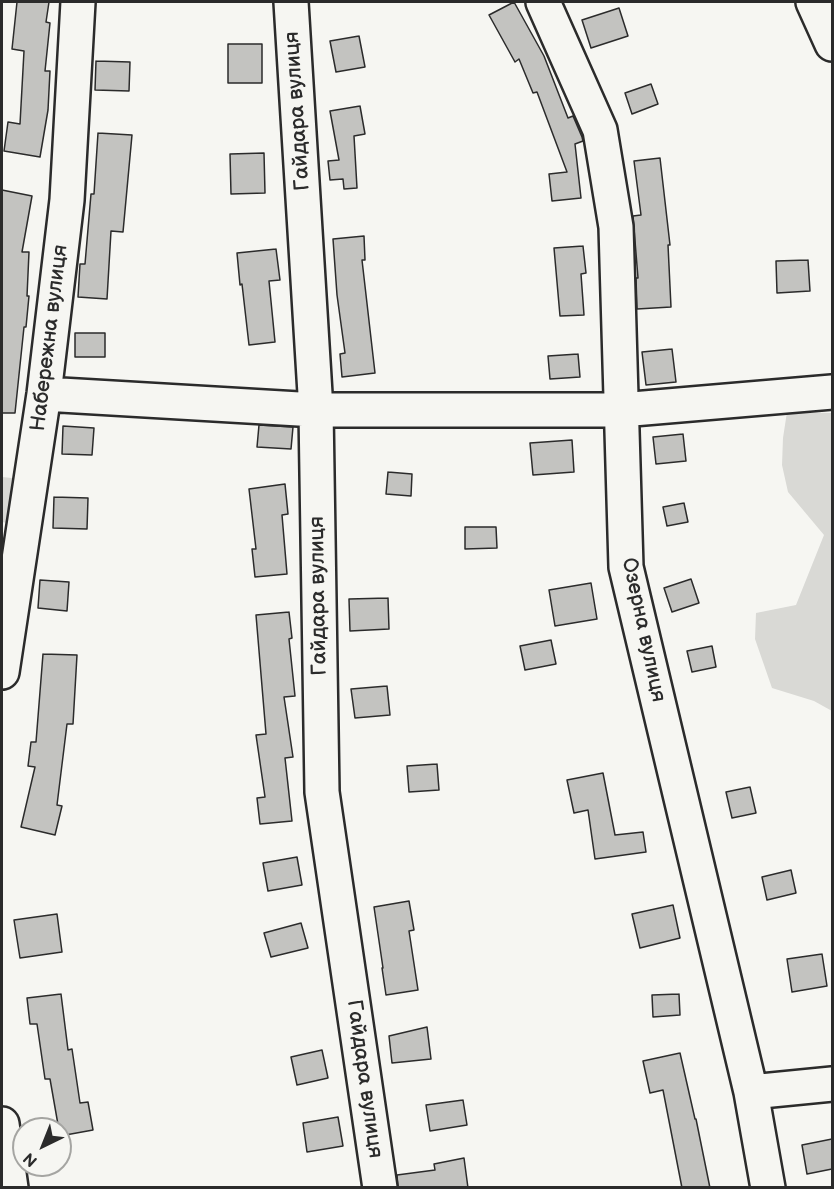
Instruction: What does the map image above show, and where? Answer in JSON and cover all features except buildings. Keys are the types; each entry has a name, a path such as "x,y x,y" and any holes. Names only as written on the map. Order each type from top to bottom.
{"street":[{"name":"Набережна вулиця","path":"2,672 44,394 67,200 78,2"},
{"name":"Гайдара вулиця","path":"291,2 316,410 322,792 380,1188"},
{"name":"Озерна вулиця","path":"543,2 600,130 616,227 626,567 751,1092 768,1188"},
{"path":"813,2 832,44"},
{"path":"44,394 316,410 621,410 832,392"},
{"path":"751,1092 832,1084"},
{"path":"2,1124 11,1188"}],"shaded area":[{"path":"787,412 832,413 832,711 814,701 772,688 755,639 756,613 796,605 824,535 788,492 782,465"},
{"path":"2,477 12,478 7,523 2,522"}]}
